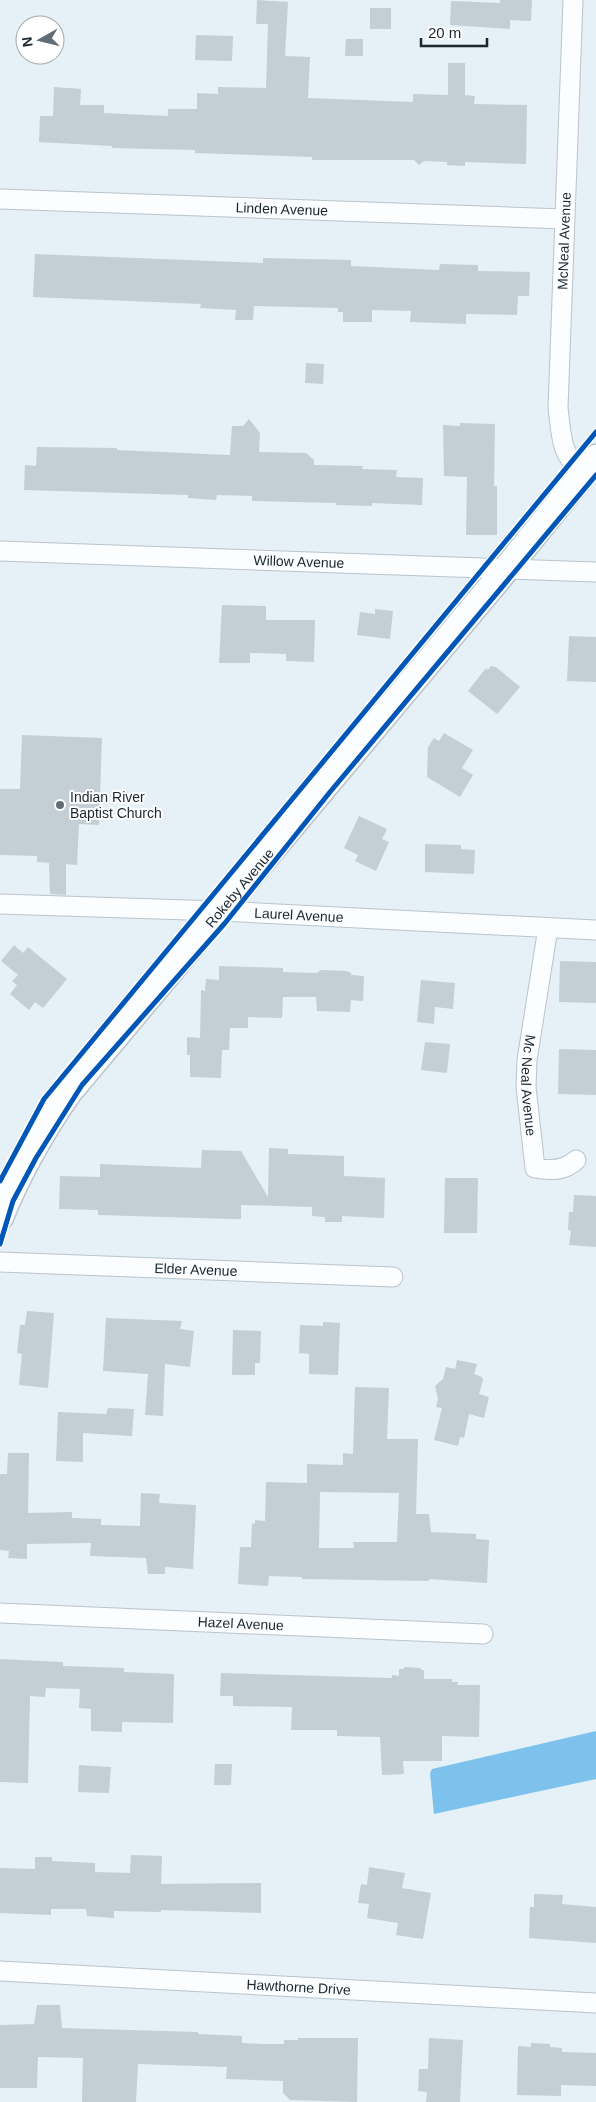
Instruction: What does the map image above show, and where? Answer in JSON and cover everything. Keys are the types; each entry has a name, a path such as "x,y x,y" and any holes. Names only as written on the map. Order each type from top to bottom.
{"street":[{"name":"McNeal Avenue","path":"573,0 558,408 562,447 571,462 589,466"},
{"name":"Linden Avenue","path":"0,199 564,219"},
{"name":"Rokeby Avenue","path":"0,1217 14,1182 43,1128 68,1093 507,568 589,466"},
{"name":"Willow Avenue","path":"0,551 596,572"},
{"name":"Laurel Avenue","path":"0,904 220,910 596,930"},
{"name":"Mc Neal Avenue","path":"548,928 527,1060 526,1087 535,1168 548,1170 569,1167 576,1160"},
{"name":"Elder Avenue","path":"0,1262 393,1277"},
{"name":"Hazel Avenue","path":"0,1613 483,1634"},
{"name":"Hawthorne Drive","path":"0,1971 596,2003"}],"water":[{"path":"596,1731 596,1779 434,1814 430,1773 432,1769"}],"building":[{"path":"257,0 288,2 285,56 310,57 308,98 413,102 413,94 448,95 448,63 465,63 465,95 475,96 474,104 527,105 526,164 465,162 465,166 447,165 447,162 424,161 419,165 414,160 312,160 312,157 195,153 195,150 112,148 112,146 39,142 40,116 53,116 54,87 81,89 80,105 104,105 104,113 168,116 168,109 197,109 197,93 218,94 218,87 266,88 268,24 256,24"},
{"path":"500,0 532,0 531,21 510,20 510,29 450,25 451,1 500,3"},
{"path":"370,8 391,8 391,29 370,29"},
{"path":"196,35 233,36 232,61 195,60"},
{"path":"346,39 363,39 363,56 345,56"},
{"path":"35,254 263,263 263,258 351,260 351,266 439,270 440,264 478,265 478,271 530,272 529,296 518,296 517,315 466,314 466,324 410,322 411,311 372,310 372,322 343,322 343,312 338,312 338,308 254,306 253,320 235,320 236,310 200,308 201,304 33,297"},
{"path":"306,363 324,364 323,384 305,383"},
{"path":"249,419 260,433 259,452 306,453 314,460 314,465 363,466 362,469 397,470 396,477 423,478 422,505 372,503 372,506 336,505 336,503 252,501 252,496 217,495 216,500 188,498 188,495 24,490 25,465 36,466 37,447 117,448 117,450 230,455 232,426 243,426"},
{"path":"460,423 495,424 494,486 497,486 497,535 466,535 467,477 444,476 443,425 460,426"},
{"path":"222,605 266,606 266,620 315,620 314,662 286,661 286,654 250,653 250,663 219,663"},
{"path":"375,609 393,611 390,639 357,635 360,612 375,614"},
{"path":"569,636 596,637 596,682 567,681"},
{"path":"491,666 496,667 520,687 497,714 468,691 486,668 488,670"},
{"path":"444,733 473,750 462,768 473,775 460,797 427,777 428,747 434,738 439,741"},
{"name":"Indian River Baptist Church","path":"22,735 102,738 99,825 79,824 77,865 66,864 66,895 50,894 49,863 37,862 37,856 0,855 0,789 20,789"},
{"path":"359,816 387,829 382,839 389,842 376,871 355,861 358,855 344,848"},
{"path":"425,844 461,845 461,849 475,850 474,874 425,872"},
{"path":"14,945 23,953 28,947 67,979 43,1008 35,1002 29,1010 10,994 17,985 12,981 18,975 1,961"},
{"path":"560,961 596,962 596,1003 559,1002"},
{"path":"219,966 283,968 283,972 317,973 321,970 346,971 351,973 351,975 364,976 363,1001 351,1000 350,1012 317,1011 316,997 283,997 282,1018 248,1017 248,1028 230,1028 229,1050 222,1050 221,1078 190,1077 190,1055 187,1055 187,1037 200,1038 201,990 205,991 206,979 219,980"},
{"path":"421,980 455,983 453,1009 435,1007 434,1024 417,1022"},
{"path":"425,1042 450,1044 447,1073 421,1070"},
{"path":"559,1049 596,1050 596,1095 558,1094"},
{"path":"269,1148 288,1149 288,1154 344,1156 344,1176 385,1178 384,1218 342,1216 342,1222 325,1222 325,1217 312,1216 312,1207 241,1205 241,1219 98,1215 98,1210 59,1209 60,1176 100,1177 100,1164 201,1168 202,1150 241,1151 268,1197"},
{"path":"445,1178 478,1178 477,1233 444,1233"},
{"path":"574,1195 596,1196 596,1247 569,1245 571,1231 568,1230 569,1212 573,1212"},
{"path":"27,1311 54,1313 48,1388 19,1385 22,1354 17,1353 20,1325 25,1325"},
{"path":"106,1318 182,1321 180,1329 194,1331 190,1367 165,1364 163,1416 145,1415 148,1374 103,1371"},
{"path":"323,1322 340,1323 338,1375 309,1374 309,1354 299,1353 300,1325 323,1326"},
{"path":"233,1330 261,1331 260,1363 255,1363 255,1375 232,1375"},
{"path":"457,1360 477,1364 474,1374 482,1377 483,1380 479,1394 489,1397 484,1418 469,1414 464,1438 460,1437 458,1446 434,1440 442,1408 436,1407 438,1399 435,1386 443,1379 446,1367 455,1369"},
{"path":"355,1387 389,1388 387,1439 418,1439 416,1514 429,1514 431,1532 476,1534 476,1539 489,1540 487,1583 429,1579 429,1581 302,1579 302,1577 269,1576 268,1586 238,1584 240,1547 251,1547 252,1524 255,1523 255,1520 265,1521 266,1482 307,1483 307,1464 343,1465 343,1453 353,1454","holes":["320,1492 399,1493 397,1542 353,1542 354,1548 319,1548"]},
{"path":"108,1408 134,1409 132,1436 83,1433 83,1462 56,1461 58,1412 106,1414"},
{"path":"8,1453 29,1453 28,1513 72,1512 72,1518 101,1519 101,1525 140,1526 141,1493 160,1494 159,1503 196,1505 193,1569 165,1567 165,1574 148,1574 146,1558 90,1556 91,1543 27,1544 27,1559 8,1558 9,1551 0,1550 0,1474 7,1474"},
{"path":"0,1659 63,1662 63,1666 124,1668 124,1672 174,1674 173,1723 122,1722 122,1732 91,1731 91,1709 79,1708 80,1689 46,1688 45,1697 30,1696 28,1783 0,1782"},
{"path":"404,1667 421,1668 421,1670 424,1670 424,1679 452,1679 452,1682 458,1682 457,1685 480,1685 479,1737 442,1736 442,1761 403,1761 404,1774 382,1775 380,1737 337,1736 337,1730 291,1730 292,1707 233,1706 233,1696 220,1696 221,1673 392,1678 392,1675 399,1676 399,1669 404,1669"},
{"path":"215,1764 232,1764 231,1785 214,1785"},
{"path":"79,1765 111,1767 109,1793 78,1792"},
{"path":"131,1855 162,1856 161,1884 261,1883 261,1913 161,1910 161,1912 114,1911 114,1918 87,1916 86,1909 51,1909 51,1915 0,1913 0,1868 35,1869 35,1857 52,1857 52,1861 95,1863 95,1872 130,1873"},
{"path":"369,1867 405,1873 402,1888 431,1893 423,1939 396,1935 398,1923 367,1918 369,1904 358,1903 361,1884 367,1885"},
{"path":"534,1894 563,1895 562,1904 596,1907 596,1943 529,1938 530,1907 534,1907"},
{"path":"37,2005 60,2005 62,2028 198,2032 198,2034 242,2036 242,2043 262,2044 284,2044 284,2040 298,2040 298,2038 358,2038 357,2102 290,2100 283,2093 283,2081 226,2079 227,2067 138,2064 136,2102 82,2102 83,2058 38,2057 37,2088 0,2088 0,2025 34,2024"},
{"path":"429,2038 463,2040 460,2102 426,2102 427,2092 418,2091 419,2069 428,2069"},
{"path":"531,2043 550,2044 550,2047 562,2048 562,2052 596,2053 596,2086 561,2085 561,2096 517,2095 518,2046 531,2047"}],"cycle path":[{"path":"0,1181 44,1099 596,432"},
{"path":"0,1244 13,1201 36,1158 82,1085 225,923 330,792 596,475"}],"place":[{"name":"Indian River Baptist Church","path":"60,805"}]}
